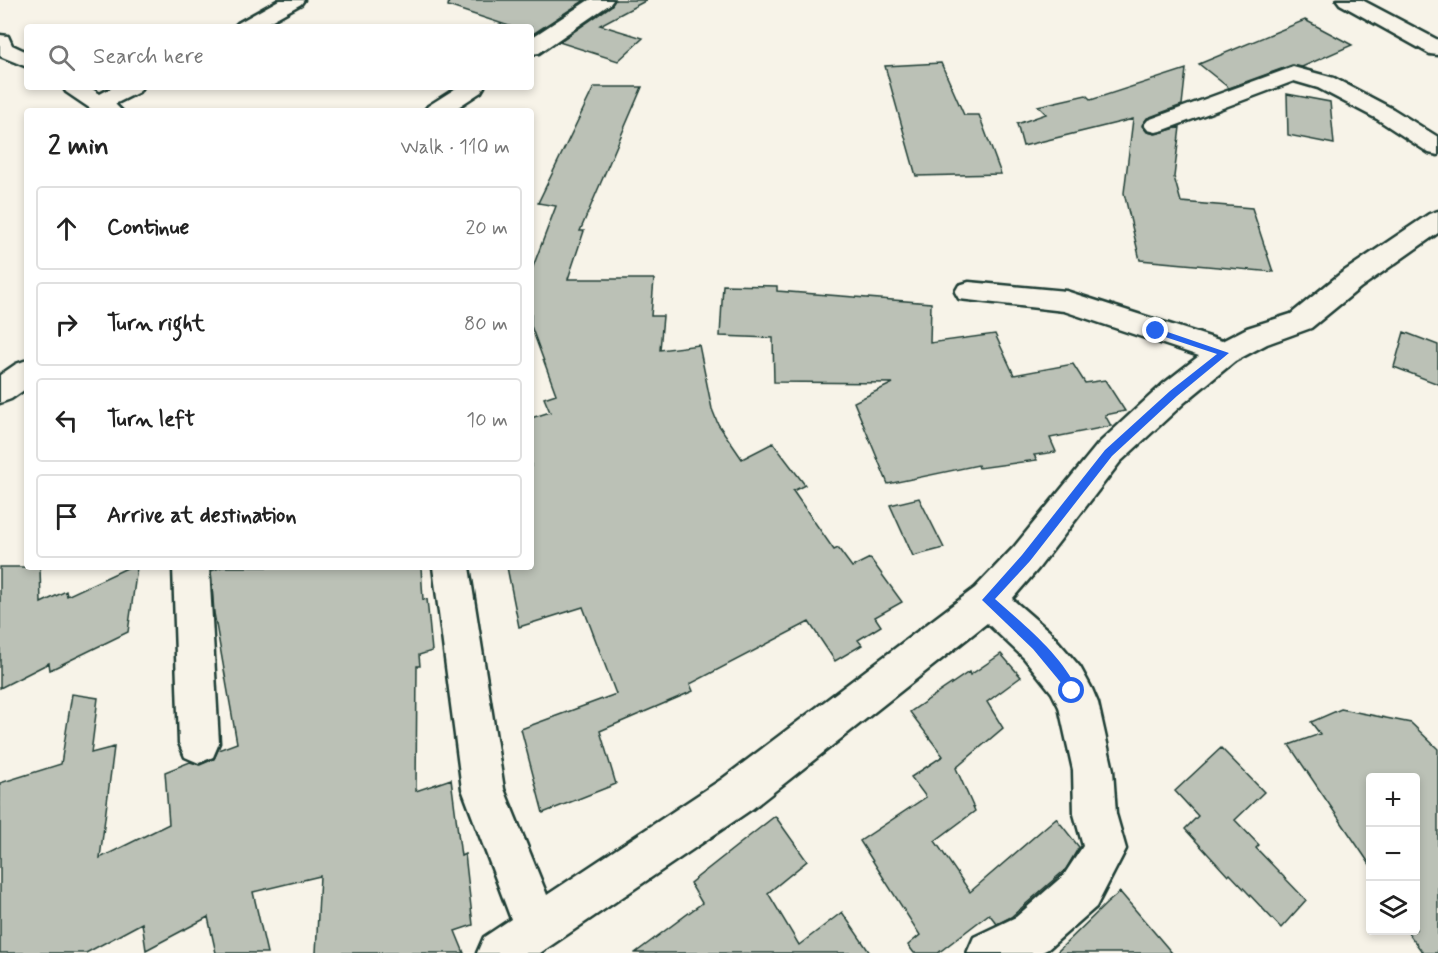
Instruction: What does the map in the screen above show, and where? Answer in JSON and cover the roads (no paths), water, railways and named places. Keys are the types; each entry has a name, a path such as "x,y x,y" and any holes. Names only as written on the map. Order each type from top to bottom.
{"street":[{"path":"250,24 294,0"},
{"path":"534,46 603,0"},
{"path":"1347,0 1438,49"},
{"path":"0,41 3,49 24,59"},
{"path":"1156,125 1293,74 1326,83 1385,114 1438,148"},
{"path":"79,90 105,107 127,90"},
{"path":"440,108 468,90"},
{"path":"500,953 737,794 988,600 1026,558 1108,453 1173,393 1224,353 1257,336 1301,321 1350,281 1438,220"},
{"path":"969,292 1066,301 1224,353"},
{"path":"0,391 24,374"},
{"path":"191,570 199,743"},
{"path":"451,570 483,789 537,927"},
{"path":"988,600 1037,645 1066,680 1078,703 1093,770 1095,814 1105,849 1080,891 1032,933 990,953"}]}
